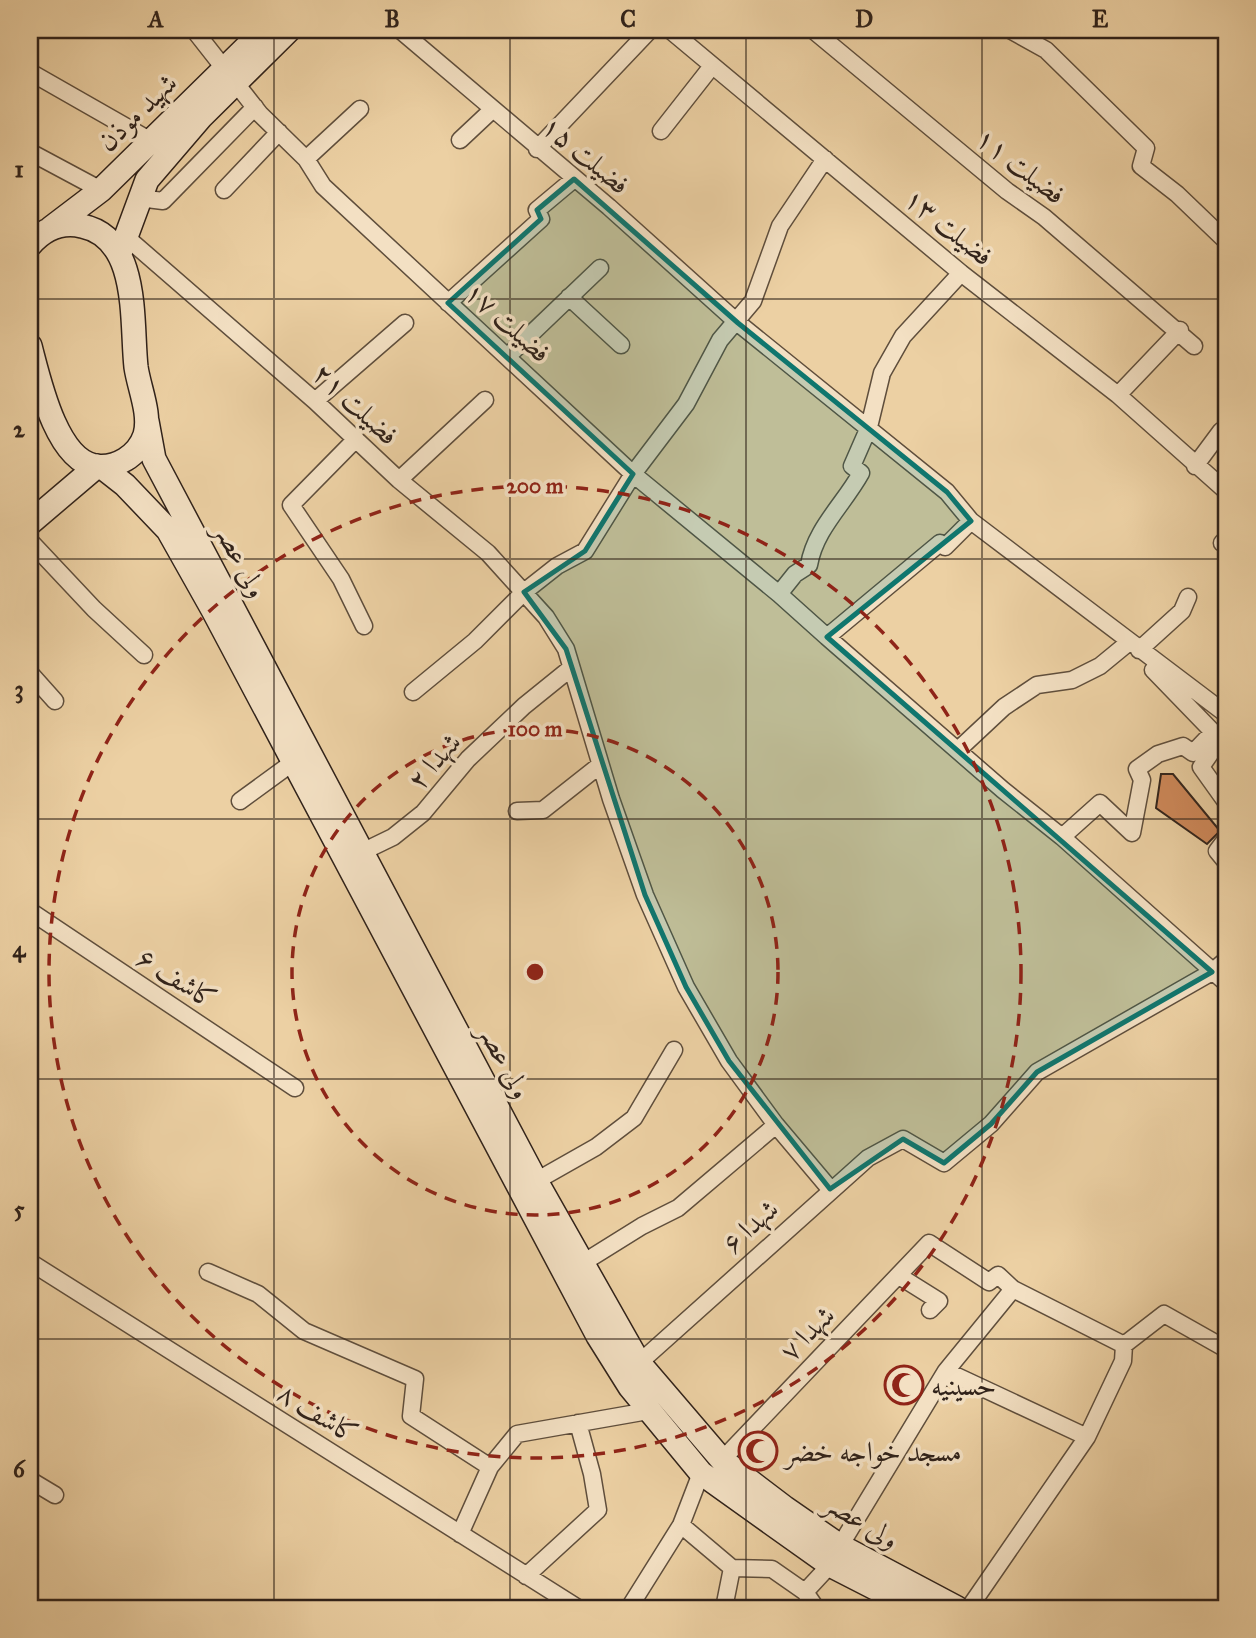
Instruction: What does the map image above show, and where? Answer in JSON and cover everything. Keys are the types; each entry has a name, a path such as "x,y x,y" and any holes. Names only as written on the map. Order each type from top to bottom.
{"main road":[{"name":"شهید موذن","path":"123,244 147,180 264,30"},
{"name":"شهید موذن","path":"36,235 101,190 151,141 289,30"},
{"path":"36,235 56,226 75,224 93,228 123,244"},
{"name":"ولی عصر","path":"123,244 137,370 154,459 353,857 598,1336 648,1411 701,1473 835,1555 914,1608"},
{"name":"ولی عصر","path":"30,346 66,448 76,458 99,466 133,494 168,530 213,610 292,763 353,857 639,1363 722,1460 835,1555 957,1608"},
{"path":"30,523 66,489 99,466 116,464 139,448 147,421"},
{"path":"66,489 112,488 133,494"}],"street":[{"name":"فضیلت ۱۷","path":"194,30 255,107 306,159 323,186 633,474 779,594 1226,982"},
{"name":"فضیلت ۱۵","path":"400,30 737,323 869,426 947,492 971,521 1130,643"},
{"path":"537,149 650,30"},
{"name":"فضیلت ۱۳","path":"670,30 961,272 1118,395 1226,491"},
{"name":"فضیلت ۱۱","path":"813,30 1180,330 1194,346"},
{"path":"1010,30 1046,50 1146,148 1141,166 1224,235"},
{"path":"661,131 712,66"},
{"path":"30,72 151,141"},
{"path":"139,198 163,201 255,107"},
{"path":"306,159 360,109"},
{"path":"460,140 492,110"},
{"path":"224,190 279,132"},
{"path":"30,152 101,190"},
{"path":"413,692 475,641 524,592 557,566 585,551 633,474 686,404 720,340 753,301 780,226 825,159"},
{"path":"448,303 541,219 537,210 574,179"},
{"name":"فضیلت ۲۱","path":"123,244 316,401 399,480 488,553 547,617 566,649 600,765 645,895 686,988 729,1061 776,1125 830,1189"},
{"path":"508,356 600,268"},
{"path":"779,594 795,574 810,565 813,544 861,473 852,466 869,426 882,373 892,355 911,328 961,272"},
{"path":"569,297 621,345"},
{"path":"316,401 405,323"},
{"path":"1118,395 1180,330"},
{"path":"399,480 485,400"},
{"path":"1195,466 1221,431 1226,436"},
{"path":"356,439 290,505 341,579 364,626"},
{"path":"828,637 899,574 940,543 945,547 971,521"},
{"path":"30,541 94,609 144,655"},
{"path":"958,750 1004,707 1037,685 1072,680 1100,666 1130,643 1182,611 1188,597"},
{"path":"1130,643 1226,714"},
{"path":"1062,837 1100,803 1132,833 1142,780 1137,769 1158,754 1183,746 1193,753 1213,732 1130,643"},
{"name":"شهدا ۲","path":"353,857 393,836 423,813 468,759 524,706 571,668"},
{"path":"30,673 55,701"},
{"path":"1226,730 1201,767 1226,802"},
{"path":"240,801 292,763"},
{"path":"517,811 543,810 600,765"},
{"path":"1226,839 1217,851 1226,862"},
{"name":"کاشف ۶","path":"30,911 295,1088"},
{"path":"1212,972 1226,960"},
{"name":"شهدا ۶","path":"639,1363 830,1189 868,1158 903,1139 944,1163 991,1124 1037,1072 1212,972"},
{"path":"536,1181 596,1147 634,1118 674,1050"},
{"path":"581,1264 642,1226 678,1208 776,1125"},
{"name":"شهدا ۷","path":"722,1460 929,1243 989,1282 998,1275 1013,1289"},
{"name":"کاشف ۸","path":"30,1262 578,1608"},
{"path":"208,1272 258,1294 303,1331 415,1379 411,1416 490,1467"},
{"path":"899,1276 939,1301 930,1310"},
{"path":"805,1592 835,1555 946,1371 1013,1289 1124,1353"},
{"path":"969,1608 1087,1437 1124,1353 1164,1314 1226,1349"},
{"path":"946,1371 1087,1437"},
{"path":"460,1534 490,1467 517,1434 648,1411"},
{"path":"526,1576 598,1510 579,1423"},
{"path":"629,1608 681,1525 701,1473"},
{"path":"30,1480 55,1495"},
{"path":"681,1525 732,1568 772,1569 805,1592 816,1608"},
{"path":"724,1608 732,1568"}],"highlighted area":[{"path":"574,179 738,323 947,492 971,521 827,637 1212,972 1037,1072 991,1124 944,1163 903,1139 830,1189 729,1061 686,987 645,895 566,649 524,592 585,551 633,474 448,303 541,219 537,210"}],"building":[{"path":"1161,774 1173,774 1220,831 1207,844 1156,808"}],"place":[{"name":"حسینیه","path":"904,1385"},
{"name":"مسجد خواجه خضر","path":"758,1451"}]}
